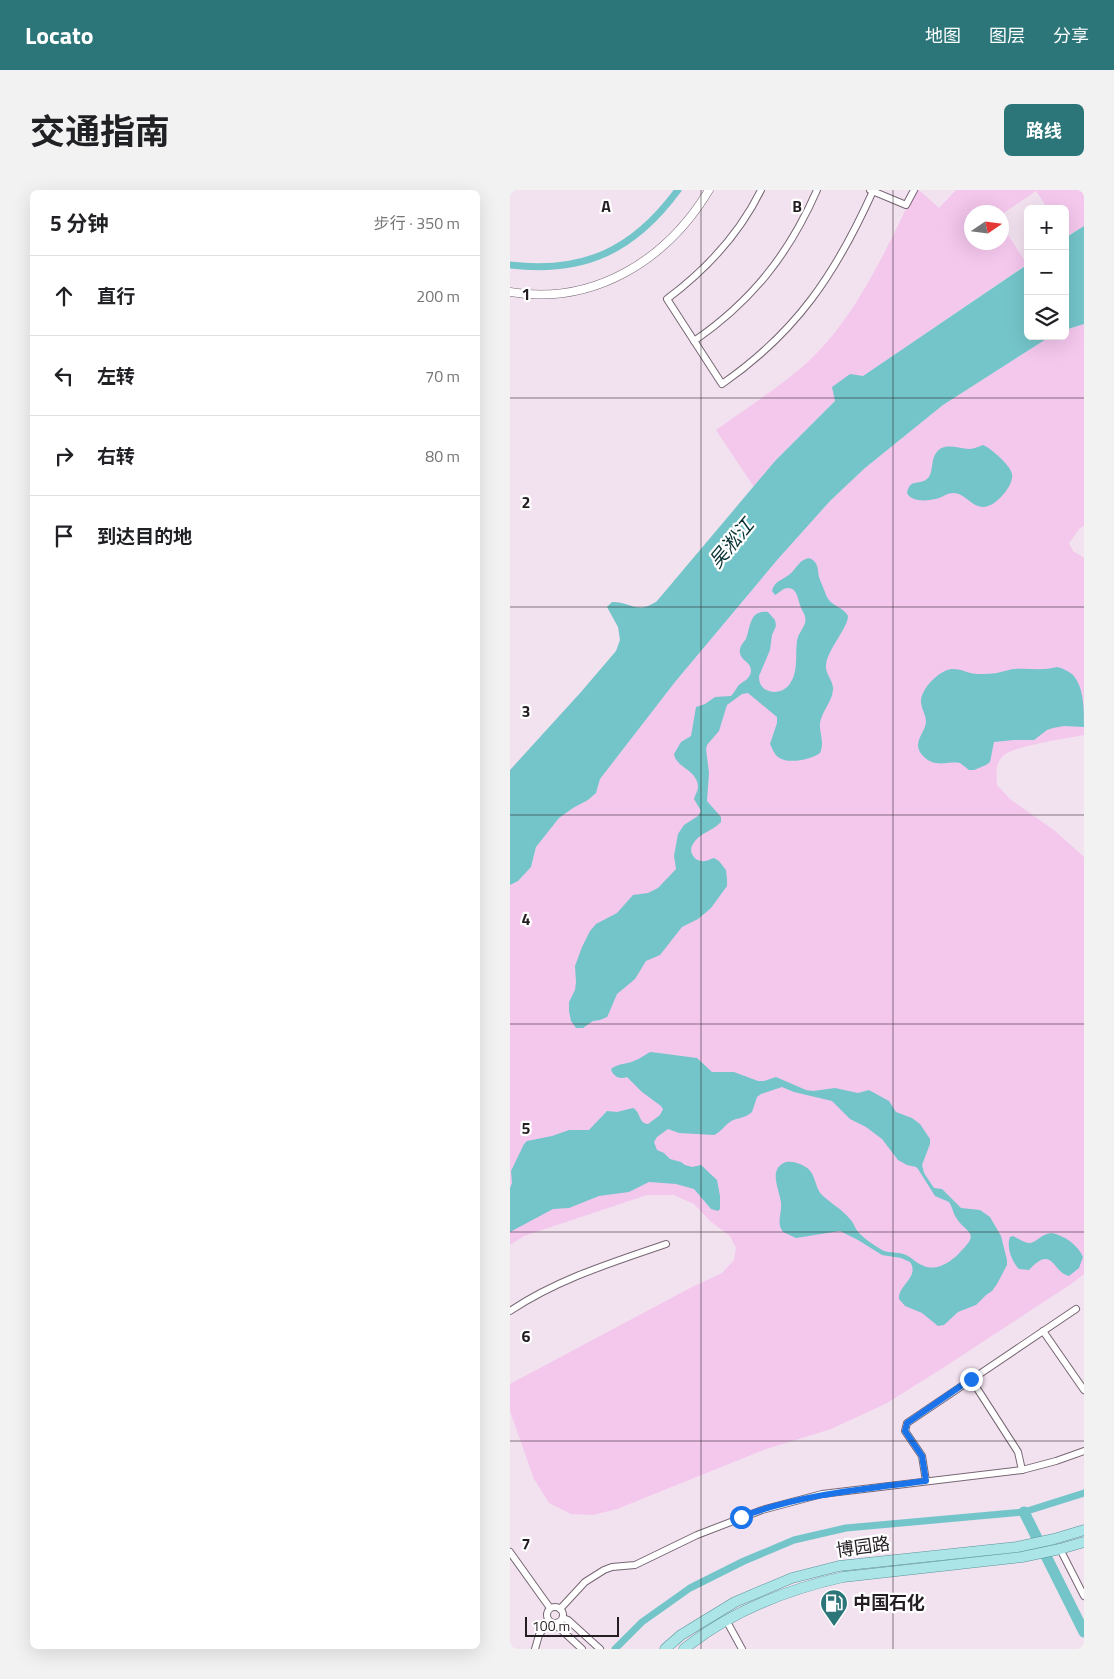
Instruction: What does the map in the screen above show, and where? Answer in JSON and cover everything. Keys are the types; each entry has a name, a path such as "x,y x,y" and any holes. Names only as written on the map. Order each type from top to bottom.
{"main road":[{"name":"博园路","path":"665,1649 681,1636 735,1602 800,1576 839,1566 1017,1547 1084,1530"},
{"name":"博园路","path":"684,1649 697,1638 726,1620 781,1594 816,1583 843,1577 1022,1557 1060,1550 1084,1542"}],"street":[{"path":"510,292 537,294 572,291 620,276 647,260 671,240 697,209 709,190"},
{"path":"761,190 743,223 722,249 696,276 667,299 722,384 764,352 797,319 821,287 846,246 874,191 906,206 914,190"},
{"path":"694,341 732,312 764,279 791,242 817,190"},
{"path":"510,1311 536,1294 566,1280 666,1244"},
{"path":"926,1481 924,1459 905,1431 907,1423 1076,1310"},
{"path":"1043,1331 1084,1390"},
{"path":"971,1379 1018,1452 1022,1470"},
{"path":"560,1609 578,1588 594,1574 612,1567 635,1565 664,1550 752,1513 822,1494 1022,1470 1084,1451"},
{"path":"1060,1550 1084,1596"},
{"path":"510,1552 550,1608"},
{"path":"550,1608 555,1607 563,1612 563,1618 556,1624"},
{"path":"550,1608 547,1615 549,1621 556,1624 582,1649"},
{"path":"563,1618 568,1620 600,1649"},
{"path":"726,1620 742,1649"},
{"path":"536,1649 539,1635 549,1621"}],"shaded area":[{"path":"915,190 919,190 939,208 956,190 1084,190 1084,226 1069,235 1069,205 1045,205 1036,191 1009,209 1009,205 964,205 964,250 1009,250 1009,237 1024,259 1024,266 863,376 775,461 754,487 716,430 788,378 811,359 828,341 857,301 894,234"},
{"path":"1084,324 1084,526 1080,528 1069,543 1073,551 1084,558 1084,735 1019,748 1001,758 996,773 997,785 1010,799 1055,831 1084,857 1084,1274 887,1403 831,1429 766,1449 617,1509 593,1515 571,1514 549,1503 534,1479 510,1411 510,1384 692,1287 722,1273 734,1260 736,1248 730,1236 710,1221 694,1204 674,1195 647,1195 524,1236 510,1245 510,885 518,881 531,867 536,847 559,818 596,793 600,779 675,682 778,559 830,501 865,468 943,405 1045,340 1069,340 1069,329"}],"water":[{"path":"1084,226 1084,324 1069,329 1069,250 1069,235"},
{"name":"吴淞江","path":"1024,267 1024,340 1045,340 943,405 865,468 830,501 778,559 675,682 600,779 596,793 559,818 536,847 531,867 518,881 510,885 510,770 616,651 620,640 618,627 607,607 612,602 634,607 644,607 657,601 775,461 835,401 832,387 850,374 863,376"},
{"path":"983,445 1000,458 1012,474 1008,488 992,504 983,507 978,506 953,493 935,499 917,500 907,493 910,485 924,481 929,477 934,457 940,449 949,447 970,449"},
{"path":"809,558 816,563 819,577 828,599 848,616 845,627 827,659 827,671 833,690 820,723 822,745 820,753 794,761 778,757 770,744 777,723 777,717 748,693 742,694 727,705 719,731 707,745 706,749 709,773 707,801 721,817 721,822 699,837 691,850 694,857 699,861 714,858 719,861 726,870 727,886 711,908 698,919 682,927 660,955 646,961 635,979 617,994 607,1017 593,1021 583,1028 576,1028 571,1021 569,1002 575,990 575,966 590,931 596,924 617,913 633,895 648,893 658,888 676,869 674,856 678,834 684,825 698,816 701,811 694,799 698,789 697,781 679,763 674,754 681,742 691,736 696,707 705,704 715,697 731,696 738,686 749,677 751,669 742,658 740,649 746,639 752,620 757,614 768,612 775,620 776,626 772,635 770,650 759,676 762,686 770,691 780,691 785,689 792,680 798,636 805,623 805,618 797,594 791,588 786,588 775,595 772,591 777,583 790,574 798,564"},
{"path":"1057,667 1072,674 1079,685 1083,705 1084,727 1064,726 1053,728 1047,730 1034,740 994,742 990,762 974,770 969,770 960,763 933,762 924,757 920,752 918,743 926,722 921,698 928,684 941,673 949,669 984,674 1013,669"},
{"path":"651,1052 697,1058 712,1072 734,1072 758,1081 776,1077 806,1090 813,1091 835,1088 858,1093 869,1090 889,1101 896,1112 912,1118 920,1124 930,1139 922,1165 924,1173 934,1188 942,1189 961,1208 980,1210 990,1217 1001,1236 1007,1260 1007,1265 997,1284 976,1305 958,1312 944,1325 938,1326 922,1313 905,1306 899,1299 902,1289 911,1277 912,1267 910,1262 901,1258 882,1255 840,1231 796,1238 783,1232 780,1225 781,1203 776,1175 780,1165 786,1162 795,1162 811,1172 821,1194 847,1215 861,1235 882,1250 905,1254 922,1265 935,1267 945,1264 955,1257 968,1243 971,1235 956,1217 949,1202 935,1196 918,1169 898,1160 882,1139 866,1127 850,1119 832,1101 794,1092 782,1087 761,1094 757,1097 752,1112 732,1120 714,1135 679,1133 668,1129 657,1137 654,1142 657,1150 664,1153 670,1159 692,1167 701,1165 717,1180 720,1196 720,1209 718,1211 711,1209 694,1189 676,1184 649,1182 629,1192 599,1196 569,1208 553,1209 510,1232 511,1171 527,1141 569,1130 589,1130 607,1111 617,1112 633,1108 641,1120 648,1124 660,1115 663,1109 661,1106 642,1092 627,1077 618,1077 611,1070 615,1066 633,1061"},
{"path":"1051,1233 1066,1238 1078,1248 1083,1257 1079,1268 1069,1276 1063,1274 1048,1259 1043,1259 1029,1270 1019,1269 1010,1254 1010,1237 1013,1236 1024,1242 1031,1243"}],"waterway":[{"path":"510,265 561,266 584,261 605,253 625,242 644,228 678,190"},
{"path":"615,1649 642,1622 690,1588 744,1561 794,1540 846,1528 1024,1512 1084,1493"},
{"path":"1024,1512 1084,1632"}],"place":[{"name":"中国石化","path":"834,1627"}],"route":[{"path":"741,1517 776,1505 822,1494 926,1481 924,1459 905,1431 905,1427 911,1419 971,1379"}]}
